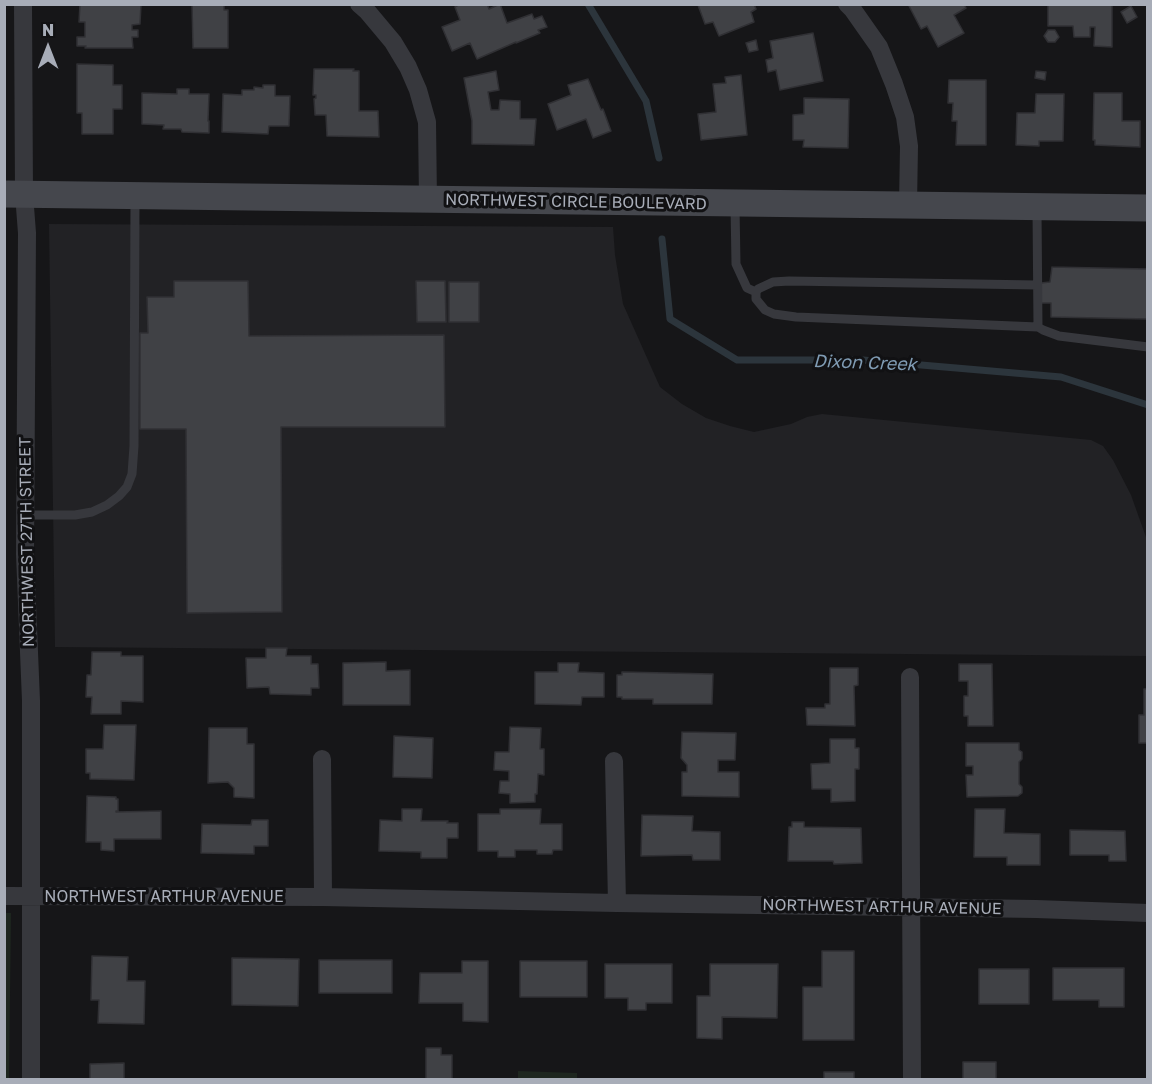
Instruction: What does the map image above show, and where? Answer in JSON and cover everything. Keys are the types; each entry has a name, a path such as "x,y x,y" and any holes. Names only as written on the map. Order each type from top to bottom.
{"main road":[{"name":"NORTHWEST CIRCLE BOULEVARD","path":"14,194 1148,208"}],"street":[{"name":"NORTHWEST 27TH STREET","path":"23,4 14,194 27,233 25,515 30,701 31,1080"},
{"path":"359,4 393,42 418,90 427,122 428,200"},
{"path":"848,4 879,47 905,117 909,146 908,205"},
{"path":"910,677 912,1080"},
{"path":"322,759 323,897"},
{"path":"614,761 616,903"},
{"name":"NORTHWEST ARTHUR AVENUE","path":"4,896 323,897 1036,909 1148,913"}],"lane":[{"path":"25,515 75,515 92,512 107,505 120,495 127,487 132,474 135,196"},
{"path":"735,204 736,264 747,288 756,292"},
{"path":"1036,207 1038,327"},
{"path":"1037,285 789,281 773,282 758,288 756,298 765,310 774,314 796,317 1038,327 1059,336 1148,347"}],"shaded area":[{"path":"49,224 613,227 623,304 660,387 682,404 706,418 754,432 822,414 1091,440 1103,446 1131,495 1147,540 1147,656 55,647"},
{"path":"5,913 11,913 9,1080 4,1079"},
{"path":"518,1071 577,1073 577,1079 518,1079"}],"building":[{"path":"80,4 141,4 140,24 132,25 132,30 138,30 138,37 132,37 133,48 77,46 77,37 85,37 85,22 79,22"},
{"path":"192,4 224,4 224,10 228,10 228,48 193,48"},
{"path":"460,4 487,4 489,9 500,4 507,23 532,14 534,19 542,16 547,27 538,30 540,33 477,59 470,43 452,51 442,27 460,20 455,7"},
{"path":"754,4 756,9 751,12 754,22 719,36 713,22 705,24 698,5"},
{"path":"908,4 964,4 966,8 954,15 964,33 938,47 927,26 921,29"},
{"path":"1048,4 1112,4 1112,47 1094,46 1095,27 1090,27 1090,37 1074,37 1073,26 1048,26"},
{"path":"1131,6 1137,17 1127,23 1121,12"},
{"path":"1048,30 1055,30 1059,37 1055,42 1048,42 1044,36"},
{"path":"813,33 823,81 780,90 776,70 768,72 766,60 773,58 770,41"},
{"path":"756,40 758,50 749,52 746,43"},
{"path":"77,64 113,65 113,85 122,85 122,109 113,109 113,134 82,134 82,113 77,113"},
{"path":"314,69 359,71 359,111 378,111 379,137 327,136 326,115 315,115"},
{"path":"496,71 499,90 488,92 491,110 499,110 500,100 520,101 520,119 536,119 534,145 472,144 472,121 464,78"},
{"path":"1036,71 1046,72 1045,80 1035,78"},
{"path":"741,75 747,135 701,140 698,114 716,112 713,84 726,83 725,77"},
{"path":"588,79 611,131 593,138 586,119 557,130 548,104 571,95 568,85"},
{"path":"949,80 986,80 986,145 956,145 957,121 952,121 953,103 948,103"},
{"path":"263,85 275,85 275,96 290,96 289,126 269,126 268,134 222,132 223,94 242,95 242,90 254,90 254,87 263,88"},
{"path":"177,89 189,89 189,94 209,94 209,133 182,132 181,129 163,129 164,125 142,124 142,93 177,94"},
{"path":"1094,93 1122,93 1122,121 1140,121 1140,147 1095,145 1095,140 1093,140"},
{"path":"1036,94 1064,94 1063,141 1039,141 1039,146 1016,145 1017,113 1035,113"},
{"path":"804,98 849,99 848,148 803,147 804,140 793,140 793,115 804,114"},
{"path":"1052,267 1148,269 1148,319 1051,317 1051,303 1041,303 1041,283 1050,282"},
{"path":"174,281 248,281 249,336 444,335 445,427 281,427 282,612 187,613 186,429 140,429 140,333 148,333 147,297 174,297"},
{"path":"416,281 445,281 446,322 417,322"},
{"path":"449,282 479,282 479,322 449,322"},
{"path":"266,648 287,648 286,656 311,656 311,664 318,664 319,688 311,688 311,695 270,694 269,687 247,688 246,658 266,658"},
{"path":"92,652 121,652 121,656 143,656 143,702 121,701 121,714 91,714 92,697 86,697 87,675 91,675"},
{"path":"386,662 386,671 410,670 410,705 343,705 343,663"},
{"path":"558,663 579,663 578,672 604,673 604,697 582,697 581,705 535,704 535,672 558,672"},
{"path":"959,664 992,664 993,726 968,726 968,716 964,716 964,696 968,696 968,681 959,681"},
{"path":"830,668 858,668 858,685 854,686 855,726 807,725 806,708 825,708 825,704 830,704"},
{"path":"622,672 713,674 712,704 653,704 653,699 622,699 622,697 617,697 617,675 622,675"},
{"path":"1144,689 1148,689 1148,743 1139,743 1139,715 1144,715"},
{"path":"104,725 136,725 134,780 90,779 90,773 86,773 86,749 103,749"},
{"path":"510,727 541,728 540,749 544,749 544,775 538,774 535,802 510,803 510,794 499,793 500,781 509,781 509,771 494,770 495,752 509,752"},
{"path":"209,728 247,728 247,744 254,744 254,798 234,797 234,788 228,782 208,783"},
{"path":"682,732 736,733 735,760 718,760 718,772 739,772 739,797 682,796 682,772 687,772 687,765 681,758"},
{"path":"394,736 433,738 432,778 393,777"},
{"path":"830,739 855,739 855,748 859,748 859,769 855,769 855,801 831,802 831,789 812,789 811,764 830,763"},
{"path":"966,743 1019,743 1022,759 1019,762 1019,784 1022,787 1022,793 1018,796 967,797 966,775 973,775 973,766 966,766"},
{"path":"87,796 116,797 118,811 116,812 161,811 161,839 114,839 114,851 101,850 101,842 86,842"},
{"path":"402,809 422,809 421,821 458,823 458,838 447,838 447,858 421,858 421,852 379,851 380,820 402,821"},
{"path":"500,809 541,809 540,824 562,824 562,850 553,850 552,854 537,854 537,850 515,850 515,857 498,857 498,851 478,851 478,814 500,814"},
{"path":"975,809 1005,809 1004,833 1040,834 1040,865 1007,865 1007,857 974,857"},
{"path":"642,815 693,816 692,831 720,832 720,860 693,860 692,855 641,856"},
{"path":"252,820 268,820 268,846 254,846 254,854 201,853 202,824 251,825"},
{"path":"792,822 804,822 804,827 861,828 862,863 788,861 789,827 792,827"},
{"path":"1070,830 1125,831 1126,861 1109,861 1109,855 1070,855"},
{"path":"822,951 854,951 854,1040 803,1040 803,987 822,987"},
{"path":"92,956 128,957 127,981 145,981 144,1024 98,1023 99,1000 91,1000"},
{"path":"232,958 299,959 298,1006 232,1005"},
{"path":"319,960 392,960 392,993 319,993"},
{"path":"462,961 488,961 488,1022 463,1021 463,1003 419,1003 420,973 462,973"},
{"path":"520,961 587,961 587,997 520,997"},
{"path":"605,964 672,964 672,1003 646,1003 646,1010 628,1010 628,998 605,998"},
{"path":"710,964 778,964 777,1018 722,1017 722,1039 697,1038 697,996 710,996"},
{"path":"1053,968 1124,968 1124,1007 1099,1007 1099,1000 1053,1000"},
{"path":"979,969 1029,969 1029,1004 979,1004"},
{"path":"426,1048 441,1048 441,1055 452,1055 452,1080 426,1080"},
{"path":"963,1062 996,1062 996,1080 963,1080"},
{"path":"124,1063 124,1080 90,1080 90,1064"},
{"path":"824,1072 854,1072 854,1080 824,1080"}],"waterway":[{"name":"Dixon Creek","path":"588,4 646,101 659,158"},
{"name":"Dixon Creek","path":"662,239 670,319 737,360 863,360 1061,377 1148,405"}]}
